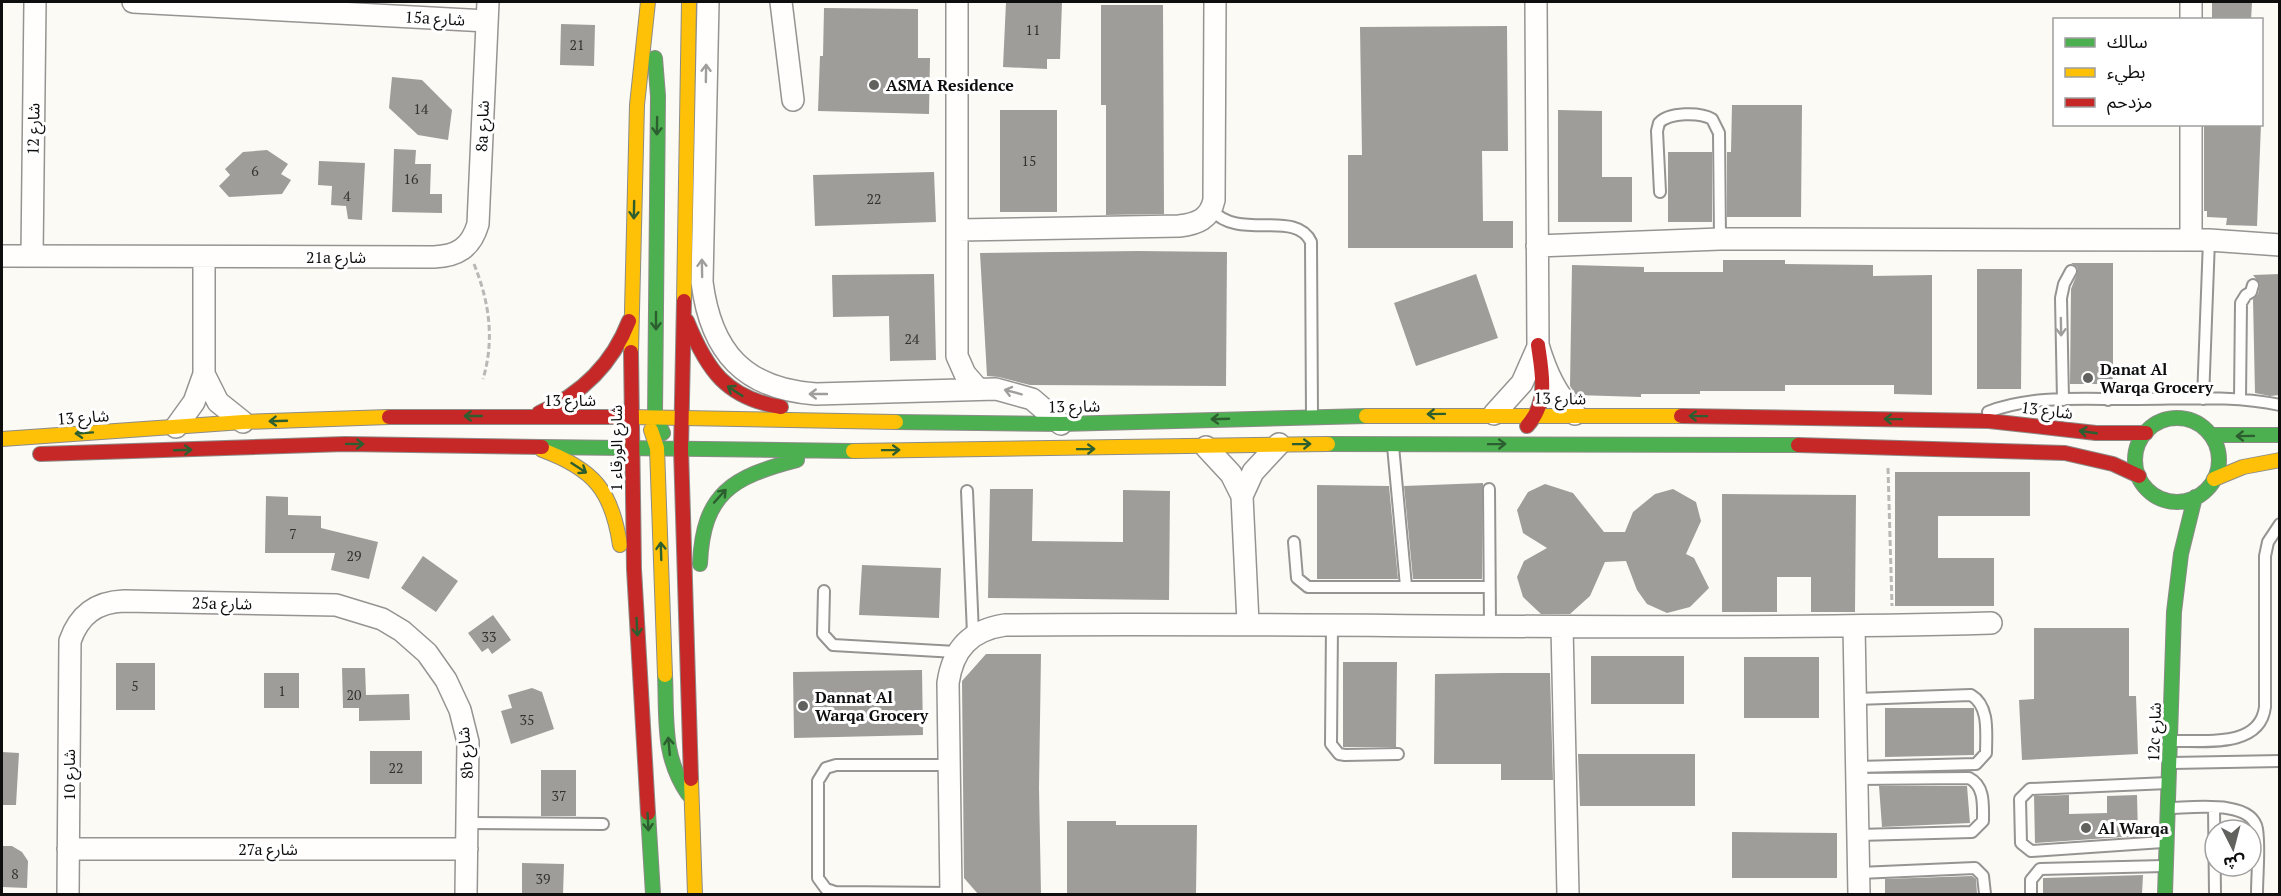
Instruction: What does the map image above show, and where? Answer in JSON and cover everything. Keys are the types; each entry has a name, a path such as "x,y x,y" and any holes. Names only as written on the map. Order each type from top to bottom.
{"street":[{"name":"شارع 12","path":"32,256 35,2"},
{"name":"15a شارع","path":"133,2 487,11"},
{"path":"689,2 681,448 695,894"},
{"path":"708,2 702,282 711,325 722,348 751,375 771,386 793,393 1005,390 1032,399 1048,410 1060,424"},
{"path":"781,2 793,100"},
{"path":"957,2 957,356 965,374 978,389"},
{"path":"958,230 1179,226 1203,220 1212,210 1214,200 1215,2"},
{"path":"1393,446 1426,435 1517,431 1538,414 1543,394 1538,345 1536,2"},
{"path":"2191,2 2191,18"},
{"path":"648,4 658,96 655,416 665,435 681,448"},
{"name":"شارع الورقاء 1","path":"648,4 637,105 632,313 634,569 653,894"},
{"name":"8a شارع","path":"466,248 478,224 487,11"},
{"path":"2191,126 2200,240"},
{"path":"1538,246 1719,240 2200,240 2280,245"},
{"name":"21a شارع","path":"2,256 434,257 450,256 466,248"},
{"path":"176,427 194,402 204,374 204,257"},
{"path":"683,311 701,356 729,388 765,405 809,409 829,418"},
{"path":"532,416 566,401 595,378 618,348 632,313"},
{"path":"1494,414 1522,383 1538,345"},
{"path":"1538,345 1548,377 1560,397 1575,414"},
{"path":"923,391 940,380 957,356"},
{"path":"204,374 218,402 243,422"},
{"name":"شارع 13","path":"2,439 243,422 380,417 532,416 829,418 1060,424 1312,416 1575,414 1972,421 2025,424 2104,434 2146,433"},
{"path":"633,416 650,428 657,448 668,750 675,775 692,798"},
{"path":"2184,419 2194,422 2211,435 2219,457 2214,479 2203,493 2177,501 2158,497 2150,492 2139,476 2136,453 2146,433 2163,421 2184,419"},
{"path":"2211,435 2280,435"},
{"path":"24,454 345,444 833,451 1206,447 1279,444 1393,446 1564,443 1888,447 2065,453 2113,464 2139,476"},
{"path":"1242,495 1257,467 1279,444"},
{"path":"525,446 563,458 600,485 616,514 623,556 634,569"},
{"path":"1206,447 1227,469 1242,495 1248,622"},
{"path":"685,607 700,581 701,535 713,504 726,489 753,472 833,451"},
{"path":"2214,479 2243,467 2280,460"},
{"path":"2158,497 2164,512"},
{"name":"12c شارع","path":"2165,894 2164,866 2171,741 2176,571 2181,541 2195,497"},
{"name":"12c شارع","path":"2170,534 2176,571"},
{"name":"25a شارع","path":"69,656 75,627 83,616 95,607 109,602 336,605 381,619 402,631"},
{"path":"951,894 951,765 948,682 950,667 957,652 973,634 988,627 1248,622 1562,627 1991,623"},
{"path":"1854,626 1859,884"},
{"path":"1562,627 1568,894"},
{"name":"8b شارع","path":"402,631 433,662 446,680 460,710 468,742 466,894"},
{"name":"شارع 10","path":"68,894 69,656"},
{"name":"27a شارع","path":"68,849 467,849"}],"lane":[{"path":"1659,192 1657,131 1659,123 1674,116 1702,115 1713,119 1719,133 1719,240"},
{"path":"1212,210 1218,217 1232,225 1292,227 1307,234 1311,242 1312,416"},
{"path":"2200,240 2203,399"},
{"path":"2063,400 2061,298 2064,284 2071,270"},
{"path":"2240,399 2241,303 2246,295 2252,292 2253,285"},
{"path":"2108,384 2108,400"},
{"path":"1972,421 1989,412 2016,404 2063,400 2240,399 2280,405"},
{"path":"1393,446 1406,586"},
{"path":"1488,489 1490,626"},
{"path":"967,491 973,634"},
{"path":"2171,741 2240,737 2253,731 2262,721 2265,707 2265,556 2268,542 2280,525"},
{"path":"1294,542 1297,578 1308,587 1489,586"},
{"path":"824,591 823,634 833,645 957,652"},
{"path":"1332,625 1331,744 1339,754 1345,755 1398,754"},
{"path":"1856,699 1971,695 1979,699 1984,707 1986,746 1986,753 1976,764 1857,773"},
{"path":"2169,763 2280,760"},
{"path":"951,765 836,765 822,771 818,781 818,878 822,886 835,892 951,894"},
{"path":"1857,773 1969,778 1977,782 1981,789 1983,814 1983,821 1972,832 1858,835"},
{"path":"2165,842 2031,850 2021,843 2020,799 2030,789 2168,783"},
{"path":"2166,808 2240,809 2250,816 2257,826 2257,894"},
{"path":"2214,808 2215,894"},
{"path":"468,823 603,824"},
{"path":"2031,894 2031,880 2040,870 2164,866"},
{"path":"1859,884 1975,868 1983,876 1985,894"}],"path":[{"path":"466,248 480,279 488,311 490,350 483,379"},
{"path":"1888,447 1892,625"}],"building":[{"path":"1006,2 1062,2 1060,59 1047,59 1047,69 1003,67"},
{"path":"2212,2 2252,2 2251,18 2212,18"},
{"path":"1101,5 1163,5 1164,214 1106,215 1106,105 1101,105"},
{"path":"824,8 918,9 918,58 930,58 929,114 818,111"},
{"path":"561,24 595,25 594,66 560,65"},
{"path":"1507,26 1508,151 1482,151 1483,221 1513,221 1513,248 1348,248 1348,155 1362,155 1360,27"},
{"path":"392,77 422,80 452,110 448,140 418,135 389,108"},
{"path":"1732,105 1802,105 1801,217 1727,217 1727,152 1731,152"},
{"path":"1000,110 1057,110 1057,212 1000,212"},
{"path":"1558,110 1602,111 1602,177 1632,177 1632,222 1558,222"},
{"path":"2204,126 2261,126 2257,226 2226,225 2227,218 2207,217 2207,211 2204,211"},
{"path":"394,149 416,150 415,164 431,164 430,194 442,194 442,213 392,212"},
{"path":"267,150 288,164 281,174 291,180 282,194 229,197 219,186 230,175 225,169 243,152"},
{"path":"1668,152 1712,152 1712,222 1668,222"},
{"path":"319,161 365,163 362,220 348,219 346,206 331,205 332,186 318,185"},
{"path":"934,172 936,222 815,226 813,175"},
{"path":"1227,252 1226,386 1030,385 987,376 980,253"},
{"path":"1723,260 1785,260 1785,264 1873,265 1873,276 1932,275 1932,395 1894,394 1894,385 1785,385 1785,391 1700,391 1700,394 1641,394 1641,397 1576,395 1570,386 1572,265 1644,267 1644,272 1723,272"},
{"path":"2071,263 2113,263 2113,379 2105,377 2100,384 2070,384 2071,289 2078,271 2077,267"},
{"path":"1977,269 2022,269 2021,389 1977,389"},
{"path":"934,274 936,360 890,361 889,316 833,317 832,275"},
{"path":"1476,274 1498,338 1416,366 1394,303"},
{"path":"2280,274 2280,395 2270,396 2255,393 2253,299 2258,294 2260,284 2253,275"},
{"path":"1895,472 2030,472 2030,516 1938,516 1938,558 1994,558 1994,606 1895,606"},
{"path":"1483,483 1482,579 1413,579 1404,486"},
{"path":"1545,484 1573,493 1604,532 1625,532 1633,512 1655,494 1673,489 1696,502 1701,521 1686,554 1694,558 1709,588 1690,607 1667,613 1647,604 1637,590 1626,561 1605,562 1590,596 1570,614 1541,614 1523,597 1517,577 1524,561 1547,548 1523,533 1517,510 1528,492"},
{"path":"1317,485 1389,486 1398,579 1317,579"},
{"path":"990,489 1033,489 1032,541 1123,542 1123,490 1170,491 1169,600 988,598"},
{"path":"1722,494 1856,495 1855,612 1811,612 1811,577 1777,577 1777,612 1722,612"},
{"path":"266,496 288,497 288,515 321,516 321,528 378,542 369,579 331,570 335,553 265,553"},
{"path":"423,556 458,581 436,612 401,588"},
{"path":"862,565 941,568 939,618 859,615"},
{"path":"493,615 511,640 492,654 488,648 482,652 468,633"},
{"path":"2034,628 2129,628 2129,696 2136,696 2138,754 2022,760 2019,700 2034,699"},
{"path":"986,654 1041,654 1039,788 1041,894 978,894 964,878 962,681"},
{"path":"1591,656 1684,656 1684,704 1591,704"},
{"path":"1744,657 1819,657 1819,718 1744,718"},
{"path":"1343,662 1397,662 1396,747 1343,747"},
{"path":"116,663 155,663 155,710 116,710"},
{"path":"342,668 365,668 366,695 409,694 410,720 359,721 359,708 343,708"},
{"path":"922,670 923,735 794,738 793,672"},
{"path":"264,673 299,673 299,708 264,708"},
{"path":"1550,673 1553,780 1501,780 1501,764 1434,764 1435,674"},
{"path":"532,688 542,692 554,729 511,744 501,711 512,708 508,695"},
{"path":"1885,708 1974,708 1974,755 1885,757"},
{"path":"370,751 422,751 422,784 370,784"},
{"path":"2,752 19,753 16,805 2,805"},
{"path":"1578,754 1695,754 1695,806 1580,806"},
{"path":"541,770 576,770 576,816 541,816"},
{"path":"1879,786 1967,786 1970,823 1882,827"},
{"name":"Al Warqa","path":"2069,795 2069,814 2107,813 2107,796 2137,795 2138,836 2035,843 2034,796"},
{"path":"1067,821 1116,821 1116,825 1197,825 1196,894 1067,894"},
{"path":"1732,832 1837,833 1837,878 1732,878"},
{"path":"2,846 12,846 22,852 28,861 27,888 2,887"},
{"path":"522,863 564,864 563,894 522,894"},
{"path":"2143,875 2142,894 2043,894 2043,878"},
{"path":"1972,876 1976,879 1977,894 1885,894 1885,879"}],"traffic: fast":[{"path":"655,58 658,96 655,416 663,433"},
{"path":"896,422 1061,424 1366,416"},
{"path":"2177,418 2200,425 2212,437 2219,460 2212,483 2200,495 2177,502 2154,495 2142,483 2135,460 2142,437 2154,425 2177,418"},
{"path":"2211,435 2280,435"},
{"path":"1328,444 1798,445"},
{"path":"542,447 853,451"},
{"path":"700,564 707,520 715,504 725,492 755,473 797,460"},
{"path":"2165,894 2174,612 2181,554 2195,497"},
{"path":"665,675 667,737 674,766 688,794"},
{"path":"648,813 653,894"}],"traffic: slow":[{"path":"631,352 637,105 648,2"},
{"path":"684,301 689,2"},
{"path":"1366,416 1681,416"},
{"path":"2,439 243,422 389,417"},
{"path":"629,417 896,422"},
{"path":"651,430 657,448 665,675"},
{"path":"853,451 1328,444"},
{"path":"542,450 575,465 598,484 612,510 620,545"},
{"path":"2214,479 2243,467 2280,460"},
{"path":"691,779 695,894"}],"traffic: jam":[{"path":"684,301 681,449 691,779"},
{"path":"539,413 569,397 594,376 614,351 629,321"},
{"path":"687,321 702,354 721,379 746,397 781,407"},
{"path":"1527,426 1539,407 1541,397 1542,377 1538,345"},
{"path":"631,352 634,569 648,813"},
{"path":"1681,416 1989,421 2096,433 2146,433"},
{"path":"389,417 629,417"},
{"path":"40,454 345,444 542,447"},
{"path":"1798,445 2065,453 2113,464 2139,476"}],"place":[{"name":"ASMA Residence","path":"874,85"},
{"name":"Danat Al Warqa Grocery","path":"2088,378"},
{"name":"Dannat Al Warqa Grocery","path":"803,706"},
{"name":"Al Warqa","path":"2086,828"}]}
